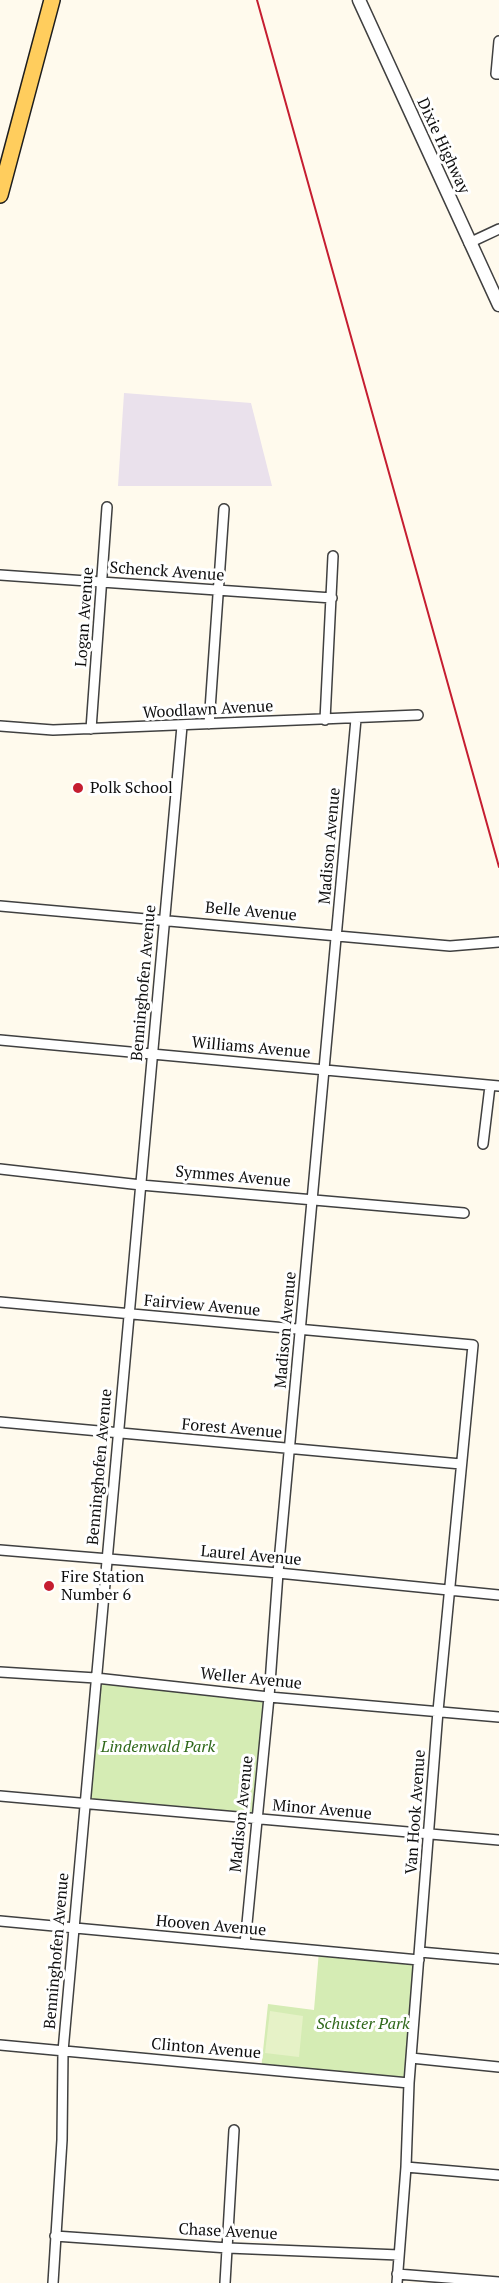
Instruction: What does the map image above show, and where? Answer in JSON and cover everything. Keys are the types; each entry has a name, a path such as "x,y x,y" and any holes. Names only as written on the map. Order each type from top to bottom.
{"main road":[{"path":"0,195 52,0"}],"street":[{"name":"Dixie Highway","path":"359,0 499,305"},
{"path":"498,74 499,41"},
{"path":"469,243 499,229"},
{"name":"Logan Avenue","path":"91,729 107,507"},
{"path":"209,724 224,509"},
{"path":"325,720 333,556"},
{"name":"Schenck Avenue","path":"0,575 332,598"},
{"name":"Woodlawn Avenue","path":"0,726 53,730 418,715"},
{"name":"Madison Avenue","path":"244,1944 269,1697 278,1573 356,719"},
{"name":"Benninghofen Avenue","path":"53,2283 62,2140 63,2051 182,726"},
{"name":"Belle Avenue","path":"0,906 450,946 499,942"},
{"name":"Williams Avenue","path":"0,1040 495,1086"},
{"path":"483,1144 495,1086"},
{"name":"Symmes Avenue","path":"0,1169 141,1185 464,1213"},
{"name":"Fairview Avenue","path":"0,1302 473,1345"},
{"name":"Van Hook Avenue","path":"397,2278 406,2168 409,2083 438,1711 473,1345"},
{"name":"Forest Avenue","path":"0,1422 461,1464"},
{"name":"Laurel Avenue","path":"0,1550 278,1573 499,1595"},
{"name":"Weller Avenue","path":"0,1671 96,1678 269,1697 499,1717"},
{"name":"Minor Avenue","path":"0,1796 499,1840"},
{"name":"Hooven Avenue","path":"0,1921 244,1944 499,1959"},
{"name":"Clinton Avenue","path":"0,2045 409,2083"},
{"path":"411,2058 499,2067"},
{"path":"225,2283 234,2130"},
{"path":"406,2168 499,2175"},
{"name":"Chase Avenue","path":"55,2236 228,2248 399,2255"},
{"path":"397,2278 499,2282"}],"shaded area":[{"path":"124,393 251,403 272,486 118,486"}],"green space":[{"name":"Lindenwald Park","path":"96,1679 269,1697 257,1819 85,1802"},
{"name":"Schuster Park","path":"319,1951 419,1960 409,2083 261,2070 268,2004 314,2010"},
{"path":"270,2011 303,2016 299,2057 265,2053"}],"railway":[{"path":"257,0 499,867"}],"place":[{"name":"Polk School","path":"78,788"},
{"name":"Fire Station Number 6","path":"49,1586"}]}
